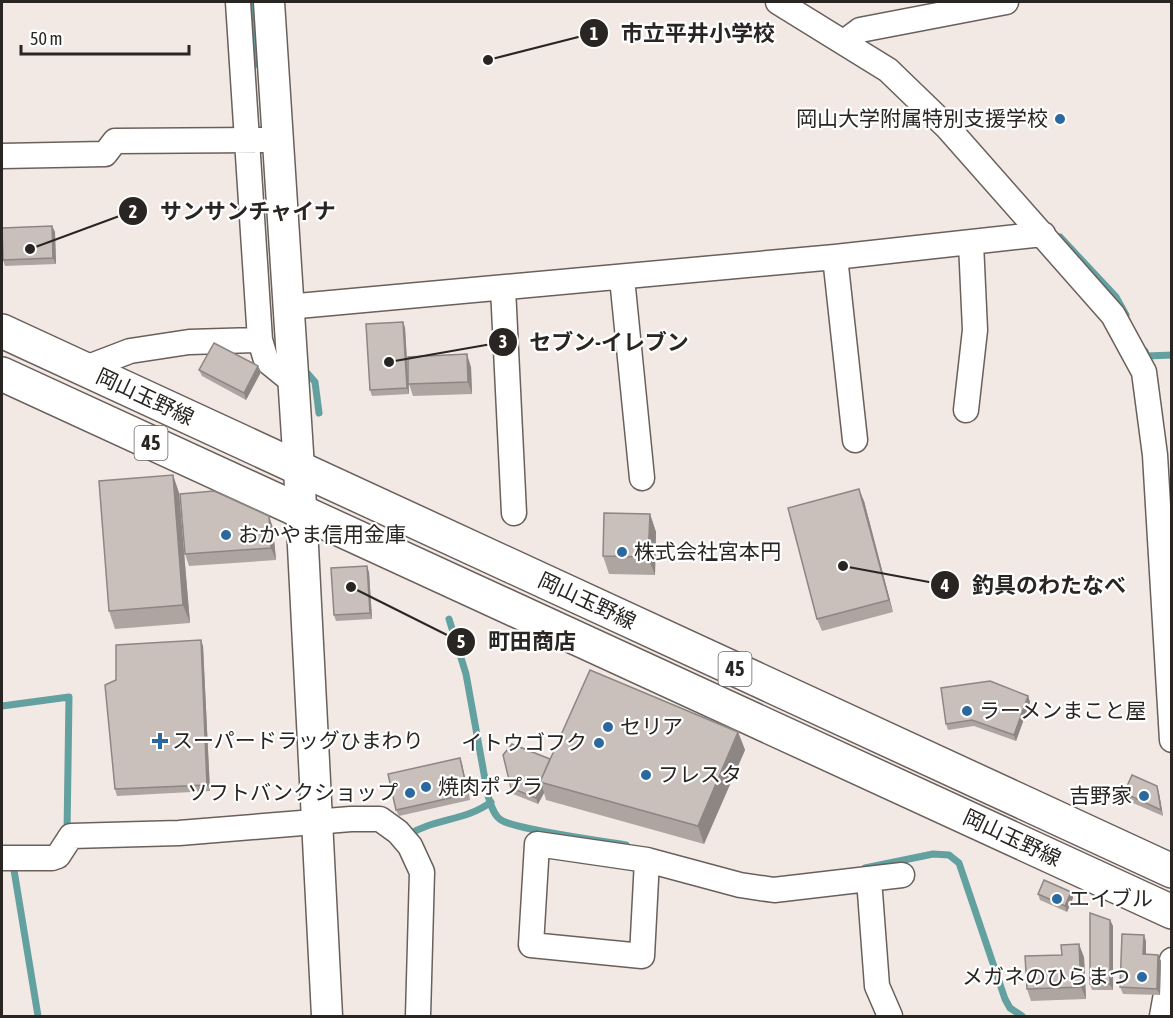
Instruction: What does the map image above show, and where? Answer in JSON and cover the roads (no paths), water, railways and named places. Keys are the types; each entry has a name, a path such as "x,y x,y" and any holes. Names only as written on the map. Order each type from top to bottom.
{"main road":[{"name":"岡山玉野線","path":"2,331 1172,871"},
{"name":"岡山玉野線","path":"2,374 1172,912"}],"street":[{"path":"238,2 287,307 299,468 327,1017"},
{"path":"269,2 260,140 260,340 266,360 293,382"},
{"path":"778,2 888,70 947,127 1113,315 1144,372 1155,455 1172,740"},
{"path":"844,42 860,30 1006,2"},
{"path":"2,156 105,154 115,141 260,140"},
{"path":"287,307 622,278 1043,234"},
{"path":"966,410 975,330 970,243"},
{"path":"834,257 855,440"},
{"path":"622,278 642,478"},
{"path":"503,288 514,513"},
{"path":"84,369 130,351 189,342 260,340"},
{"path":"2,858 52,858 58,856 69,837 179,833 380,819 398,832 410,846 422,872 418,1017"},
{"path":"647,860 642,956 531,945 537,844 647,860 740,885 774,890 902,875"},
{"path":"869,879 877,986 890,1017"},
{"path":"1162,1017 1172,960"}],"waterway":[{"path":"250,2 254,65"},
{"path":"1060,237 1116,297 1126,315"},
{"path":"1145,351 1147,356 1172,355"},
{"path":"308,374 315,382 319,413"},
{"path":"449,619 466,674 488,796 496,815 501,820 524,828 626,845"},
{"path":"2,706 69,697 67,833"},
{"path":"408,835 429,825 471,813 491,802"},
{"path":"865,868 933,854 949,855 959,863 1005,999 1010,1008 1022,1016"},
{"path":"13,864 38,1016"}],"place":[{"name":"市立平井小学校","path":"488,60"},
{"name":"岡山大学附属特別支援学校","path":"1060,119"},
{"name":"サンサンチャイナ","path":"30,249"},
{"name":"セブン-イレブン","path":"389,362"},
{"name":"おかやま信用金庫","path":"226,535"},
{"name":"株式会社宮本円","path":"622,552"},
{"name":"釣具のわたなべ","path":"843,566"},
{"name":"町田商店","path":"351,587"},
{"name":"ラーメンまこと屋","path":"967,711"},
{"name":"セリア","path":"608,727"},
{"name":"スーパードラッグひまわり","path":"160,741"},
{"name":"イトウゴフク","path":"599,743"},
{"name":"フレスタ","path":"646,775"},
{"name":"焼肉ポプラ","path":"426,787"},
{"name":"ソフトバンクショップ","path":"410,793"},
{"name":"吉野家","path":"1144,796"},
{"name":"エイブル","path":"1057,899"},
{"name":"メガネのひらまつ","path":"1142,977"}]}
